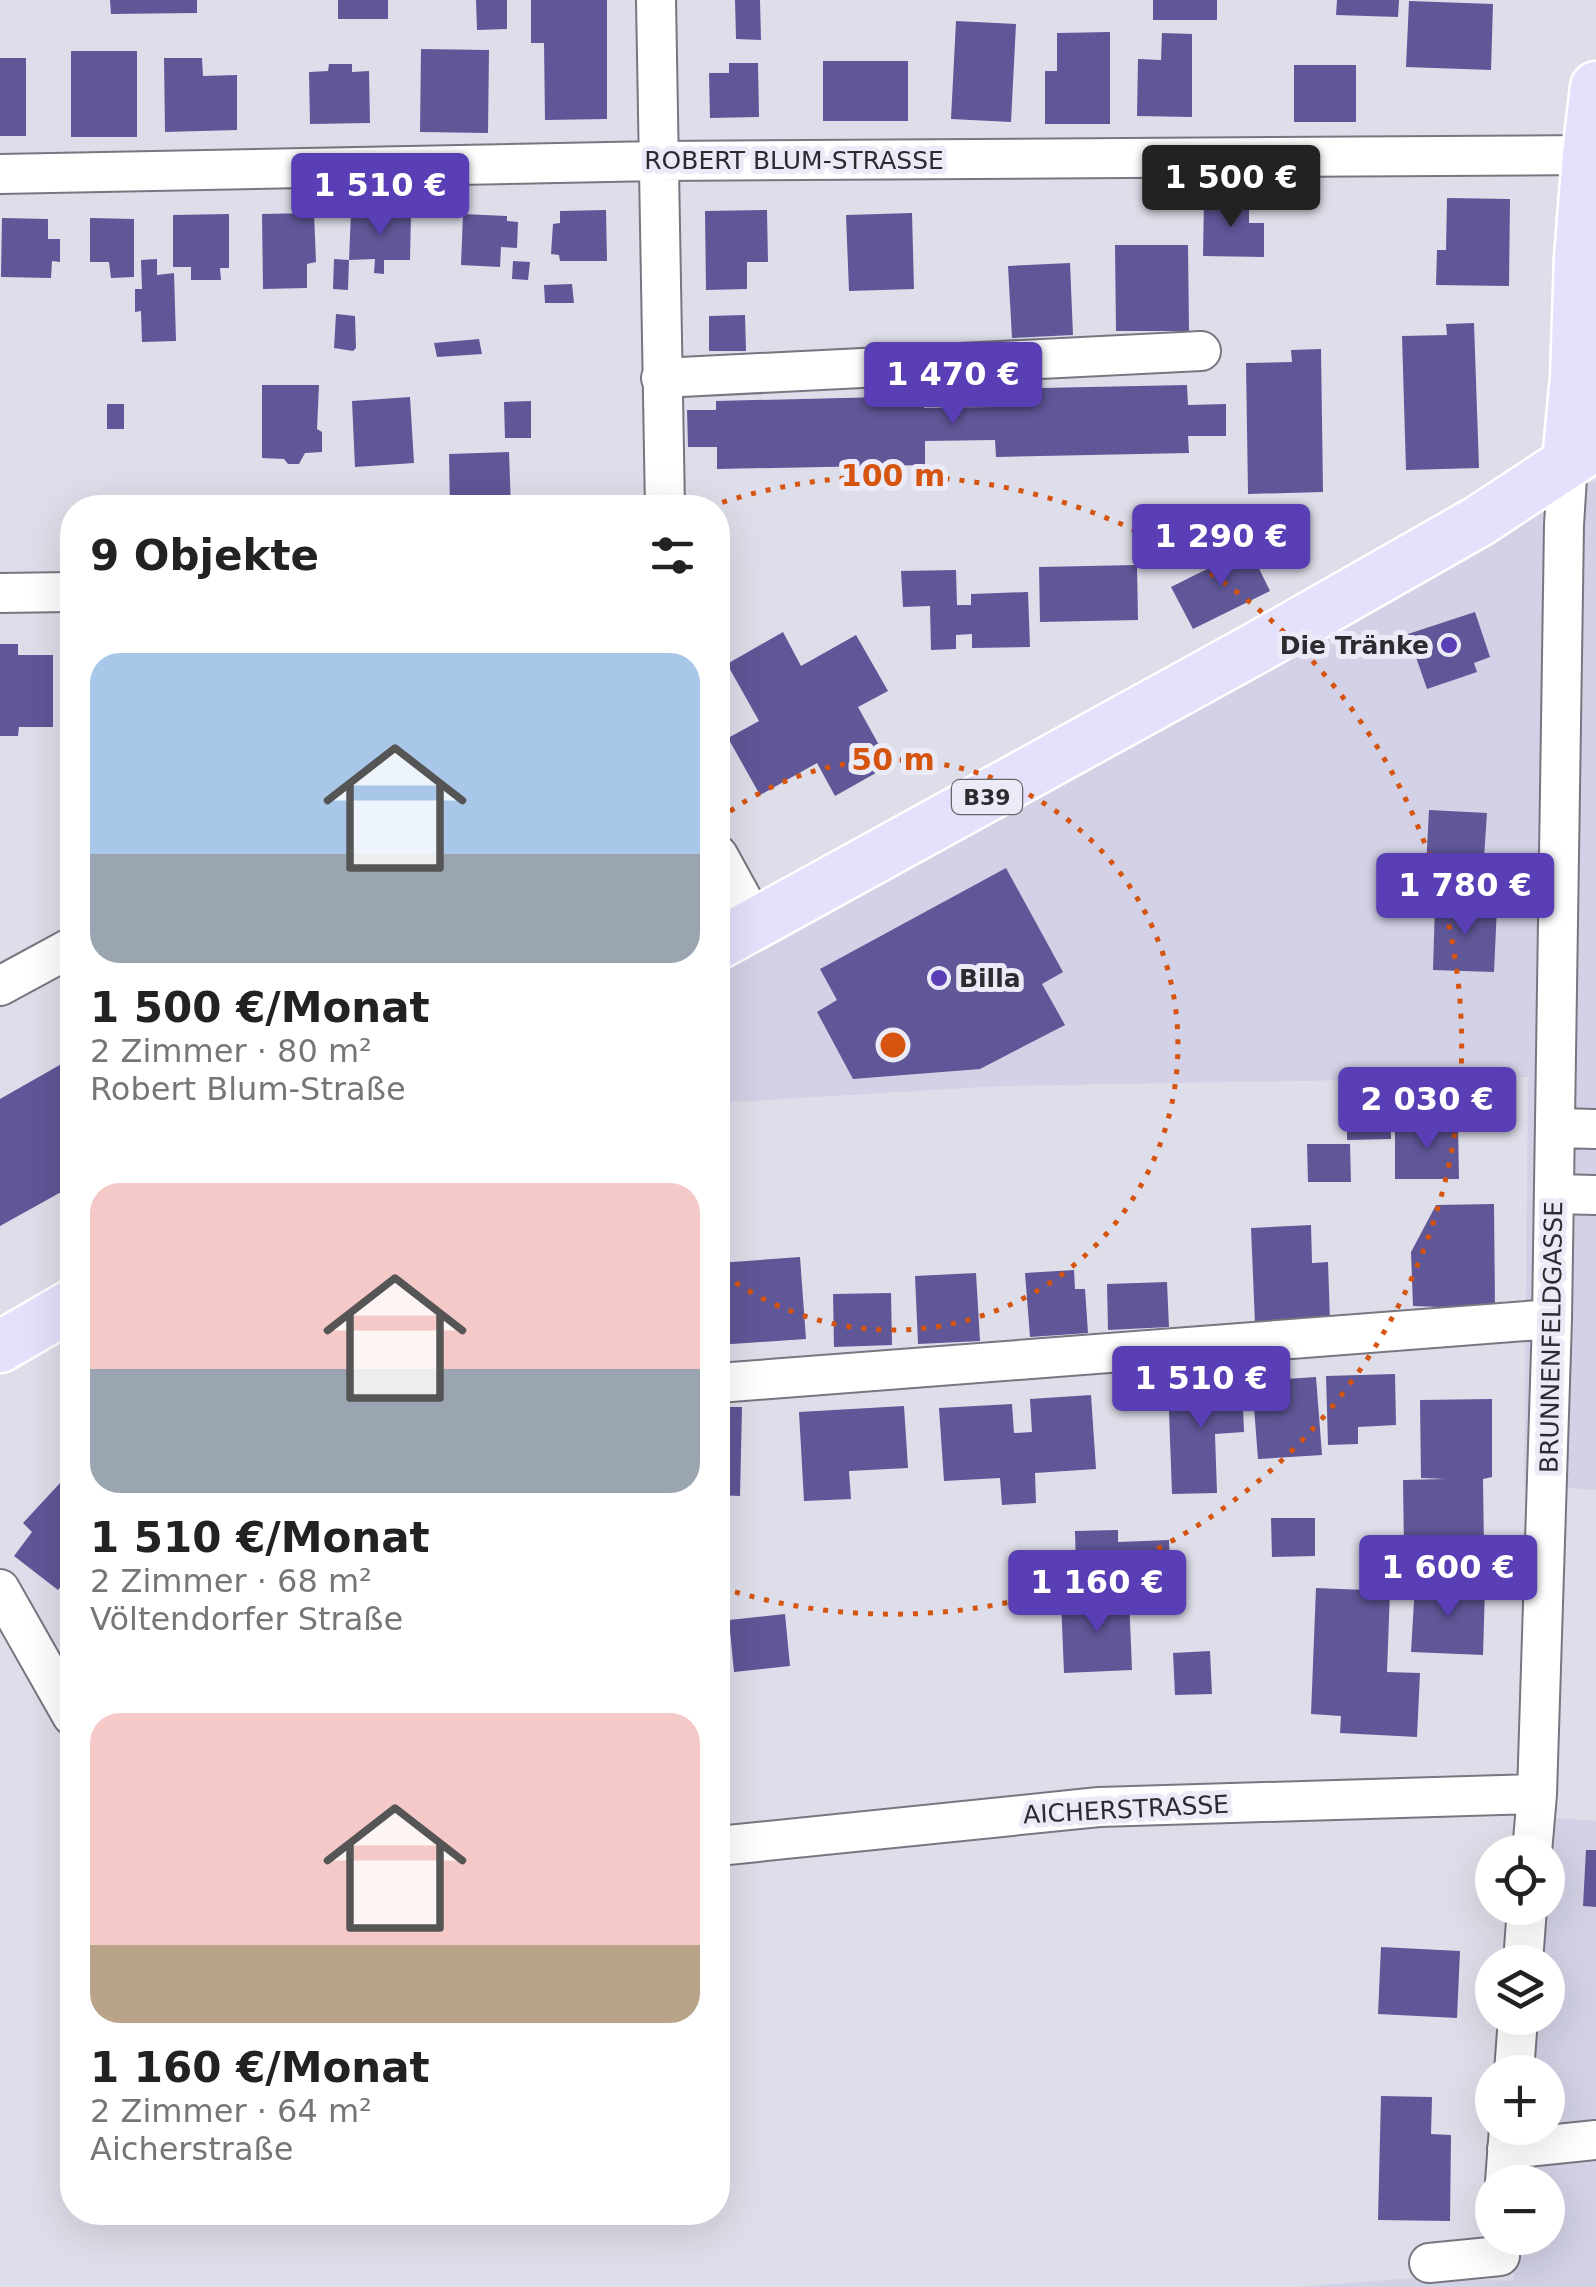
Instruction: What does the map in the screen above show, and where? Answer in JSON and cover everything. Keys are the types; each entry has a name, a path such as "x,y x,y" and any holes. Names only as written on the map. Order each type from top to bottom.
{"main road":[{"path":"1582,452 1576,377 1588,269 1588,155 1596,86"},
{"name":"B39","path":"736,934 1273,638 1478,520 1582,452"},
{"path":"0,1346 60,1312"}],"street":[{"path":"656,0 665,495"},
{"name":"ROBERT BLUM-STRASSE","path":"0,174 658,160 1588,155"},
{"path":"662,378 1201,351"},
{"name":"BRUNNENFELDGASSE","path":"1533,1835 1567,1413 1552,1319 1564,525 1582,452"},
{"path":"0,593 60,592"},
{"path":"730,908 736,934"},
{"path":"0,986 60,953"},
{"path":"1556,1128 1596,1129"},
{"path":"1554,1194 1596,1195"},
{"path":"730,1382 1552,1319"},
{"path":"0,1589 60,1695"},
{"name":"AICHERSTRASSE","path":"730,1845 1099,1807 1537,1794"},
{"path":"1507,2153 1596,2140"},
{"path":"1429,2263 1500,2260"}],"shaded area":[{"path":"1596,480 1596,1490 1524,1485 1528,1077 1001,1086 730,1102 730,967"},
{"path":"1556,1818 1596,1821 1596,2287 1297,2287 1427,2277 1513,2281 1515,2255 1565,2255 1565,2165 1522,2165 1524,2145 1565,2145 1565,2055 1532,2055 1534,2035 1565,2035 1565,1945 1543,1945 1545,1925 1565,1925 1565,1835 1554,1835"}],"building":[{"path":"110,0 197,0 197,13 111,14"},
{"path":"338,0 388,0 388,19 338,19"},
{"path":"476,0 507,0 507,29 477,30"},
{"path":"531,0 607,0 607,119 545,120 544,43 531,43"},
{"path":"735,0 760,0 761,40 736,39"},
{"path":"1153,0 1217,0 1217,20 1153,20"},
{"path":"1337,0 1399,0 1398,17 1336,15"},
{"path":"1409,1 1493,4 1491,70 1406,67"},
{"path":"956,21 1016,24 1011,122 951,119"},
{"path":"1110,32 1110,124 1045,124 1045,71 1057,71 1057,33"},
{"path":"1162,33 1192,34 1192,117 1137,116 1138,59 1161,60"},
{"path":"421,49 489,50 488,133 420,132"},
{"path":"71,51 137,51 137,137 71,137"},
{"path":"0,58 26,58 26,136 0,136"},
{"path":"164,58 202,58 203,76 237,75 237,130 165,132"},
{"path":"823,61 908,61 908,121 823,121"},
{"path":"729,63 758,63 759,117 710,118 709,73 729,73"},
{"path":"329,64 352,64 352,72 369,71 370,123 310,124 309,72 328,71"},
{"path":"1294,65 1356,65 1356,122 1294,122"},
{"path":"1447,198 1510,199 1509,286 1436,285 1437,250 1446,250"},
{"path":"1204,199 1249,199 1249,223 1264,223 1264,257 1203,256"},
{"path":"606,210 607,261 560,261 559,255 551,254 553,224 560,223 560,211"},
{"path":"767,210 768,262 747,262 747,289 706,290 705,211"},
{"path":"351,212 411,213 410,260 384,260 384,274 374,273 375,259 349,260"},
{"path":"314,213 316,262 307,264 307,288 263,289 262,214"},
{"path":"912,213 914,289 849,291 846,215"},
{"path":"229,214 229,268 220,268 221,280 191,280 191,267 173,267 173,215"},
{"path":"463,214 507,216 507,221 518,222 517,248 501,247 500,267 461,265"},
{"path":"2,218 48,219 48,239 60,239 60,262 52,261 51,278 1,277"},
{"path":"90,218 134,219 134,277 111,278 109,262 90,262"},
{"path":"1115,245 1188,245 1189,331 1116,331"},
{"path":"157,259 157,275 174,273 176,341 142,342 141,311 135,312 135,289 142,289 141,260"},
{"path":"334,259 349,260 348,290 333,289"},
{"path":"513,261 530,262 528,280 512,279"},
{"path":"1070,263 1073,335 1012,338 1008,266"},
{"path":"572,284 574,303 545,303 544,285"},
{"path":"336,314 355,316 353,351 334,348"},
{"path":"745,315 746,351 709,351 709,316"},
{"path":"1474,323 1479,468 1406,470 1402,336 1447,335 1446,324"},
{"path":"479,339 482,354 437,357 434,343"},
{"path":"1321,349 1323,492 1248,494 1246,363 1292,362 1291,350"},
{"path":"262,385 319,385 317,429 322,432 322,452 305,453 299,464 262,458"},
{"path":"1187,385 1188,405 1226,404 1226,436 1188,436 1189,453 996,457 995,440 925,441 925,465 717,469 717,447 688,447 687,410 716,410 716,401 924,396 924,408 995,407 994,389"},
{"path":"410,397 414,463 355,467 352,401"},
{"path":"531,401 531,438 505,438 504,402"},
{"path":"107,404 124,404 124,429 107,429"},
{"path":"509,452 511,495 450,495 449,454"},
{"path":"1249,548 1270,591 1193,629 1171,587"},
{"path":"1137,565 1138,620 1040,622 1039,567"},
{"path":"956,570 957,605 971,605 971,594 1028,592 1030,647 972,648 972,634 956,635 956,649 931,650 930,606 903,607 901,571"},
{"name":"Die Tränke","path":"1475,612 1490,657 1474,663 1477,672 1427,689 1408,634"},
{"path":"783,632 801,666 856,635 888,691 858,707 890,765 835,796 817,763 760,795 730,742 730,737 759,721 730,669 730,662"},
{"path":"0,644 18,644 18,655 53,655 53,727 19,727 18,736 0,736"},
{"path":"1429,810 1487,813 1483,872 1426,868"},
{"name":"Billa","path":"1006,868 1063,972 1042,984 1065,1025 980,1069 853,1079 817,1012 837,1000 820,969"},
{"path":"1435,904 1497,907 1494,972 1433,970"},
{"path":"60,1065 60,1193 0,1226 0,1099"},
{"path":"1347,1101 1390,1101 1391,1139 1347,1140"},
{"path":"1395,1124 1458,1124 1459,1179 1395,1179"},
{"path":"1307,1144 1350,1144 1351,1182 1308,1182"},
{"path":"1494,1204 1495,1309 1413,1306 1411,1252 1436,1205"},
{"path":"1311,1225 1312,1263 1328,1262 1330,1321 1255,1324 1251,1228"},
{"path":"800,1257 806,1339 730,1344 730,1262"},
{"path":"1074,1270 1075,1289 1085,1289 1088,1333 1030,1337 1025,1273"},
{"path":"976,1273 980,1341 918,1344 915,1276"},
{"path":"1167,1282 1169,1327 1108,1330 1107,1284"},
{"path":"891,1293 892,1345 834,1347 833,1294"},
{"path":"1395,1374 1396,1425 1358,1427 1358,1444 1328,1445 1326,1376"},
{"path":"1316,1377 1322,1455 1258,1459 1252,1381"},
{"path":"1242,1381 1244,1432 1215,1434 1217,1493 1172,1494 1168,1384"},
{"path":"1091,1395 1096,1469 1035,1473 1036,1503 1002,1505 1000,1478 944,1481 939,1408 1012,1404 1014,1433 1032,1432 1030,1399"},
{"path":"1492,1399 1492,1477 1483,1479 1484,1549 1404,1550 1403,1480 1446,1479 1421,1478 1420,1400"},
{"path":"904,1406 908,1468 849,1471 851,1499 804,1501 799,1412"},
{"path":"730,1407 742,1407 740,1496 730,1496"},
{"path":"60,1483 58,1590 14,1556 32,1532 23,1523"},
{"path":"1271,1518 1315,1518 1315,1556 1272,1557"},
{"path":"1118,1530 1118,1542 1169,1540 1170,1565 1076,1569 1075,1531"},
{"path":"1415,1584 1485,1588 1483,1655 1411,1652"},
{"path":"1316,1588 1390,1591 1387,1672 1420,1673 1417,1737 1340,1733 1341,1716 1311,1714"},
{"path":"1129,1597 1132,1670 1064,1673 1061,1601"},
{"path":"785,1614 790,1666 734,1672 730,1620"},
{"path":"1210,1651 1212,1694 1175,1695 1173,1653"},
{"path":"1586,1850 1596,1850 1596,1907 1583,1906"},
{"path":"1381,1947 1460,1951 1457,2018 1378,2014"},
{"path":"1381,2096 1432,2097 1431,2134 1451,2135 1450,2221 1378,2220"}],"place":[{"name":"Die Tränke","path":"1449,645"},
{"name":"Billa","path":"939,978"}]}
